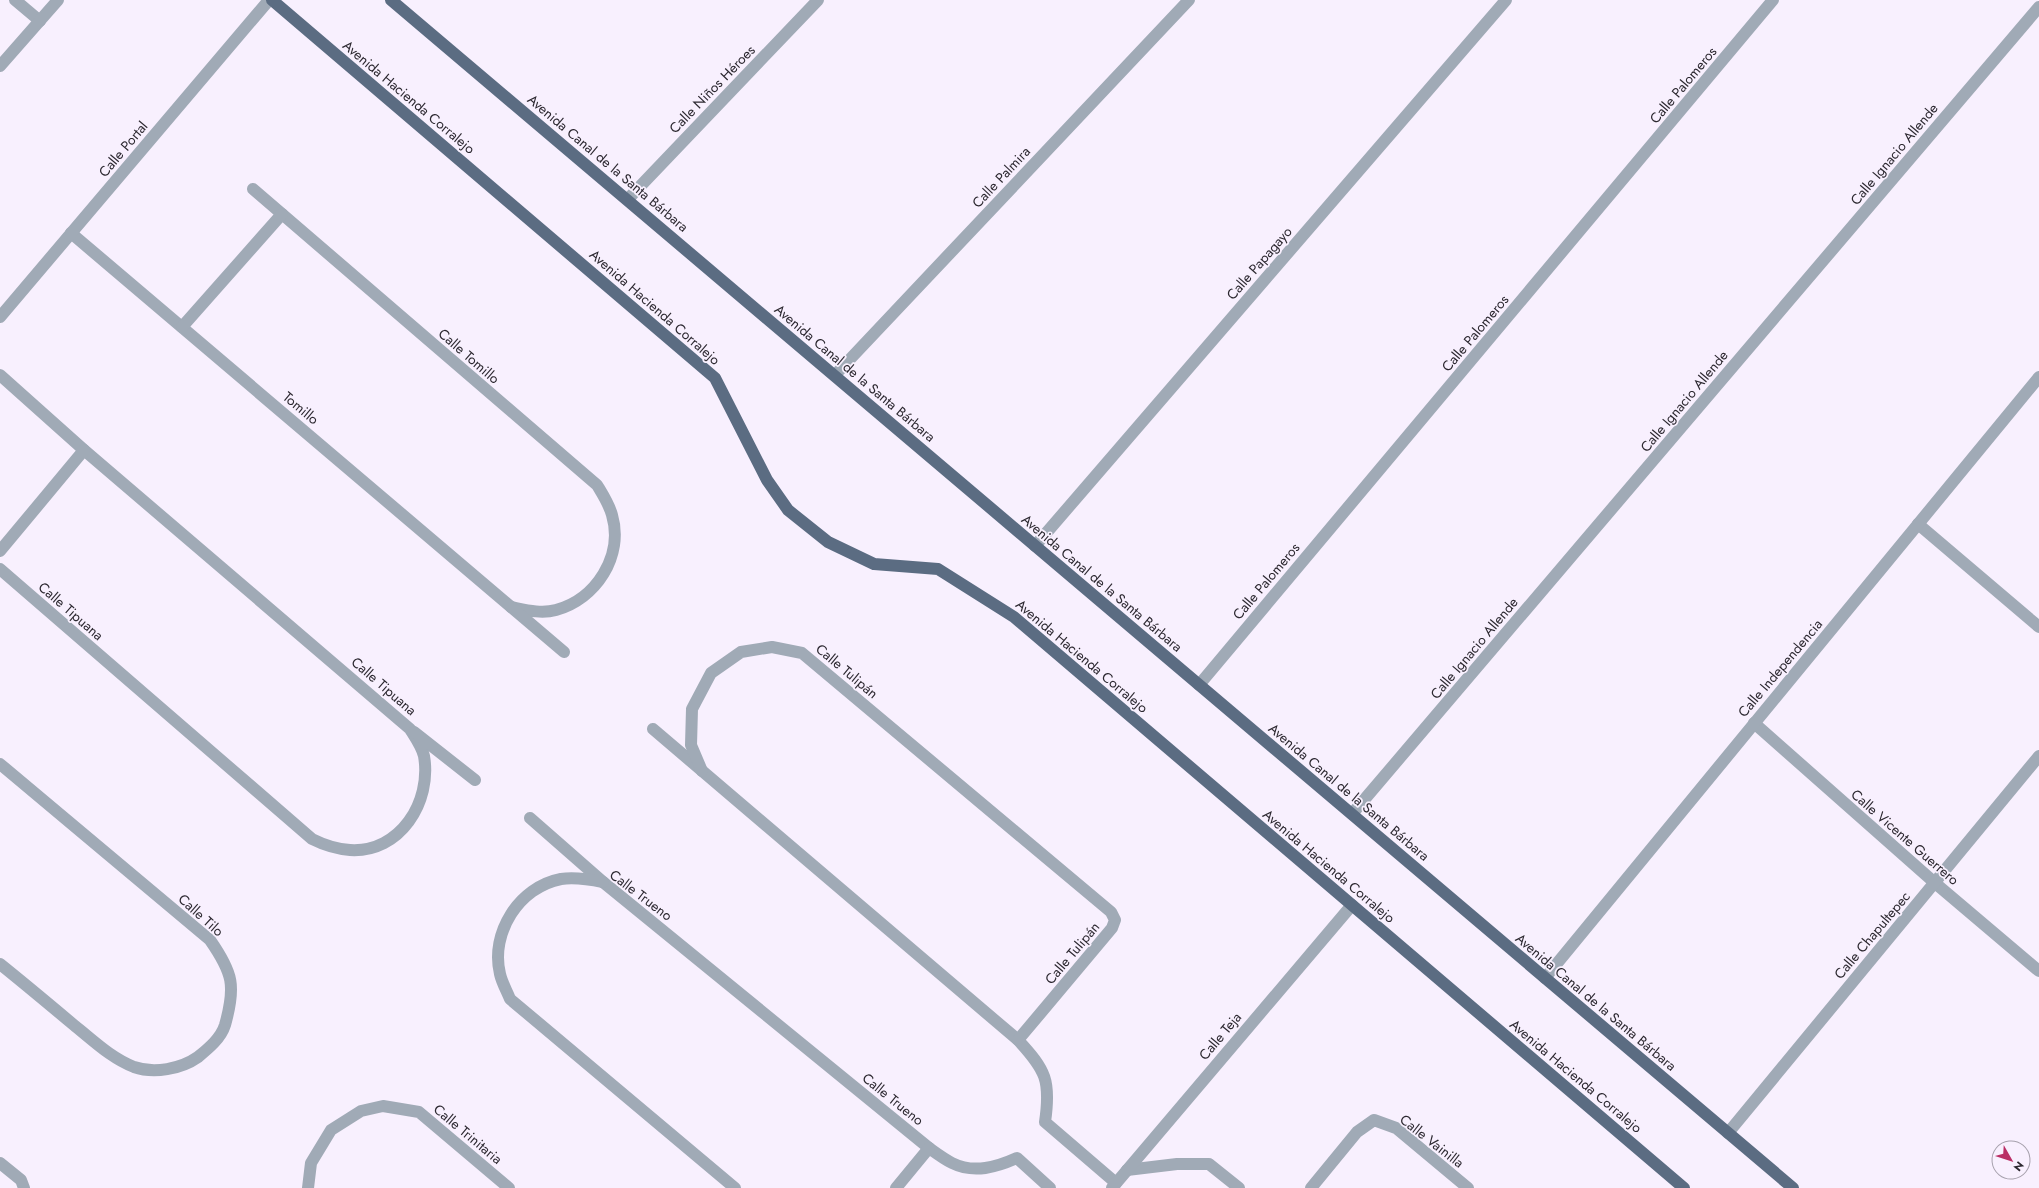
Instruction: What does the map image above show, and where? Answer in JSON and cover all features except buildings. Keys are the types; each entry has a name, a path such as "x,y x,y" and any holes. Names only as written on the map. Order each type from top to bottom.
{"main road":[{"name":"Avenida Hacienda Corralejo","path":"270,0 715,378 767,480 788,510 828,542 874,564 938,570 1014,617 1684,1188"},
{"name":"Avenida Canal de la Santa Bárbara","path":"391,0 628,199 834,376 1793,1188"}],"street":[{"path":"15,0 40,21"},
{"path":"0,66 58,0"},
{"name":"Calle Portal","path":"0,317 270,0"},
{"name":"Calle Niños Héroes","path":"628,199 818,0"},
{"name":"Calle Palmira","path":"834,376 1189,0"},
{"name":"Calle Papagayo","path":"1035,546 1506,0"},
{"name":"Calle Palomeros","path":"1199,685 1773,0"},
{"name":"Calle Ignacio Allende","path":"1352,814 2039,7"},
{"name":"Calle Tomillo","path":"253,189 597,485 607,501 613,516 615,536 610,561 601,579 592,589 574,604 555,610 536,612 511,607"},
{"path":"182,326 282,214"},
{"name":"Tomillo","path":"71,233 564,652"},
{"name":"Calle Tipuana","path":"0,375 84,450 410,729 424,755 426,783 418,808 402,831 382,844 368,848 351,850 331,848 312,839 0,569"},
{"name":"Calle Independencia","path":"1545,978 2039,377"},
{"path":"0,551 84,450"},
{"path":"1918,524 2039,627"},
{"name":"Calle Tulipán","path":"1018,1040 1112,928 1115,920 1111,912 802,653 772,647 741,652 711,673 692,709 691,745 702,771 1018,1040 1037,1061 1046,1078 1049,1098 1045,1122 1114,1186"},
{"name":"Calle Vicente Guerrero","path":"1754,724 1935,883 2039,971"},
{"path":"410,729 475,780"},
{"path":"653,729 702,771"},
{"name":"Calle Chapultepec","path":"1728,1133 2039,756"},
{"name":"Calle Tilo","path":"0,764 210,940 224,960 231,981 232,1001 223,1030 210,1048 193,1060 174,1068 162,1069 136,1067 113,1057 0,964"},
{"path":"530,818 603,882"},
{"name":"Calle Trueno","path":"735,1188 510,1000 500,974 497,954 505,923 516,906 536,888 559,879 578,877 603,882 929,1148 953,1164 979,1169 998,1166 1017,1158 1050,1188"},
{"name":"Calle Teja","path":"1114,1186 1352,905"},
{"name":"Calle Trinitaria","path":"308,1188 311,1163 331,1130 361,1111 383,1106 419,1112 509,1188"},
{"name":"Calle Vainilla","path":"1311,1188 1357,1132 1374,1120 1396,1128 1468,1188"},
{"path":"896,1188 929,1148"},
{"path":"0,1162 23,1184"},
{"path":"1127,1170 1177,1164 1209,1164 1238,1188"}]}
